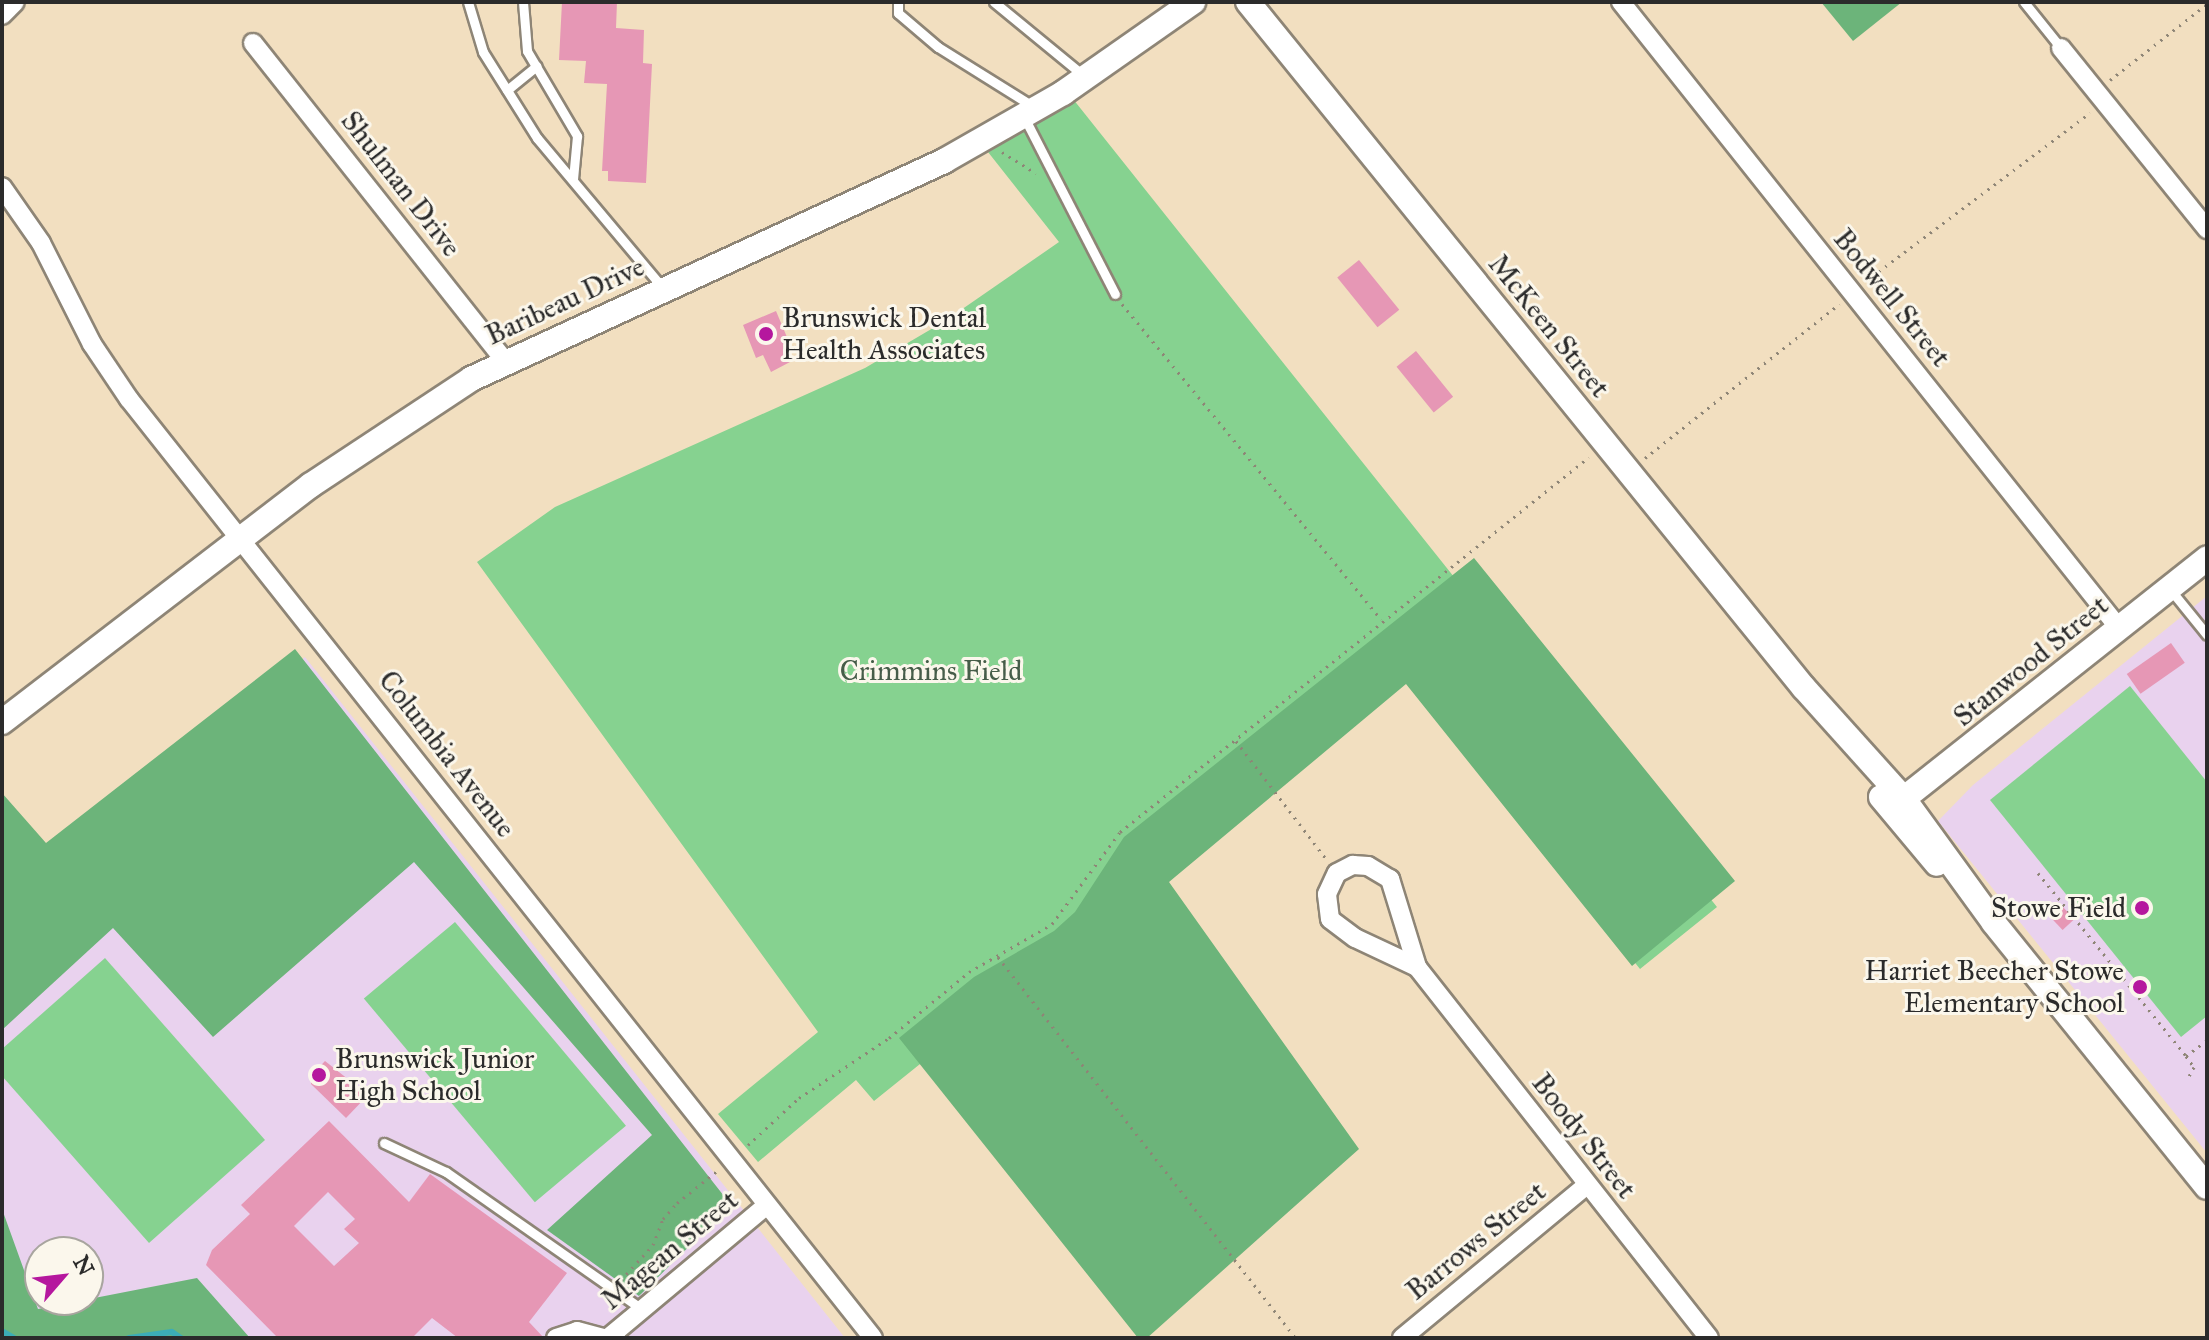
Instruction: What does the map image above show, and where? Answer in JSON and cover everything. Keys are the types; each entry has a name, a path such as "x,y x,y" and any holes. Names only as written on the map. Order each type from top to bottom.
{"street":[{"path":"2,15 15,2"},
{"name":"Baribeau Drive","path":"4,715 395,426 505,361 862,201 1030,113 1193,2"},
{"name":"McKeen Street","path":"1248,2 2207,1187"},
{"name":"Bodwell Street","path":"1621,2 2119,628"},
{"name":"Shulman Drive","path":"253,43 505,361"},
{"path":"2061,48 2207,229"},
{"name":"Columbia Avenue","path":"2,187 41,243 99,355 873,1338"},
{"name":"Stanwood Street","path":"1897,804 2207,558"},
{"name":"Boody Street","path":"1417,967 1355,938 1330,919 1327,894 1337,873 1353,865 1368,866 1390,879 1417,967 1586,1186 1709,1338"},
{"name":"Barrows Street","path":"1402,1338 1586,1186"},
{"name":"Magean Street","path":"556,1338 577,1331 606,1338 767,1205"}],"lane":[{"path":"468,2 483,52 537,138 663,288"},
{"path":"523,2 522,35 577,136 573,179"},
{"path":"898,2 898,13 938,47 1018,92 1030,113 1055,177 1115,294"},
{"path":"994,2 1085,77"},
{"path":"2024,2 2061,48"},
{"path":"507,90 537,66"},
{"path":"2169,588 2207,635"},
{"path":"384,1143 446,1172 640,1308"}],"path":[{"path":"1634,457 1646,459 1918,238 2086,121 2108,81 2207,4"},
{"path":"1000,150 1024,169 1055,177"},
{"path":"1115,294 1382,620"},
{"path":"748,1145 799,1098 997,955 1052,924 1120,832 1592,454"},
{"path":"1236,741 1337,873"},
{"path":"2038,873 2186,1056 2194,1067 2189,1076"},
{"path":"997,955 1296,1338"},
{"path":"2186,1056 2207,1040"},
{"path":"614,1290 653,1245 663,1219 677,1203 717,1171"}],"shaded area":[{"name":"Harriet Beecher Stowe Elementary School","path":"2207,596 2207,1153 1938,821 1973,785"},
{"name":"Brunswick Junior High School","path":"305,657 845,1338 2,1338 2,897"}],"green space":[{"path":"1821,2 1902,2 1853,41"},
{"name":"Crimmins Field","path":"1073,99 1717,907 1640,969 1404,675 874,1101 856,1080 758,1162 718,1114 818,1032 477,562 555,507 865,368 945,321 1059,242 988,152"},
{"path":"1474,558 1735,881 1632,966 1406,684 1169,882 1359,1149 1147,1338 1138,1338 899,1038 974,977 1054,931 1075,912 1124,837"},
{"path":"295,649 731,1205 639,1296 547,1230 652,1135 414,862 213,1037 113,928 2,1030 2,793 46,843"},
{"name":"Stowe Field","path":"2130,686 2207,782 2207,1016 2181,1037 1990,800"},
{"path":"455,922 626,1126 535,1202 364,998"},
{"path":"105,958 265,1140 149,1243 2,1076 2,1049"},
{"path":"2,1209 24,1270 24,1316 104,1316 104,1296 197,1278 250,1338 2,1338"}],"building":[{"path":"562,2 617,2 616,28 644,30 643,63 652,64 646,183 608,181 608,171 602,171 607,84 584,83 586,61 559,60"},
{"path":"1359,260 1399,310 1378,327 1337,278"},
{"name":"Brunswick Dental Health Associates","path":"776,311 789,342 783,345 790,362 771,372 763,355 756,358 743,325"},
{"path":"1416,351 1453,397 1434,413 1397,367"},
{"path":"2171,643 2185,663 2141,694 2127,674"},
{"path":"2062,906 2074,919 2063,930 2050,917"},
{"path":"325,1061 368,1095 346,1118 311,1084 311,1076"},
{"name":"Brunswick Junior High School","path":"329,1121 409,1202 430,1174 567,1273 529,1322 544,1338 458,1338 432,1318 412,1338 278,1338 206,1265 212,1250 250,1214 241,1205","holes":["328,1192 355,1219 344,1229 359,1243 334,1266 294,1226"]}],"waterway":[{"path":"2,1331 14,1338"},
{"path":"129,1338 172,1332 181,1338"}],"place":[{"name":"Brunswick Dental Health Associates","path":"766,334"},
{"name":"Stowe Field","path":"2142,908"},
{"name":"Harriet Beecher Stowe Elementary School","path":"2140,987"},
{"name":"Brunswick Junior High School","path":"319,1075"}]}
